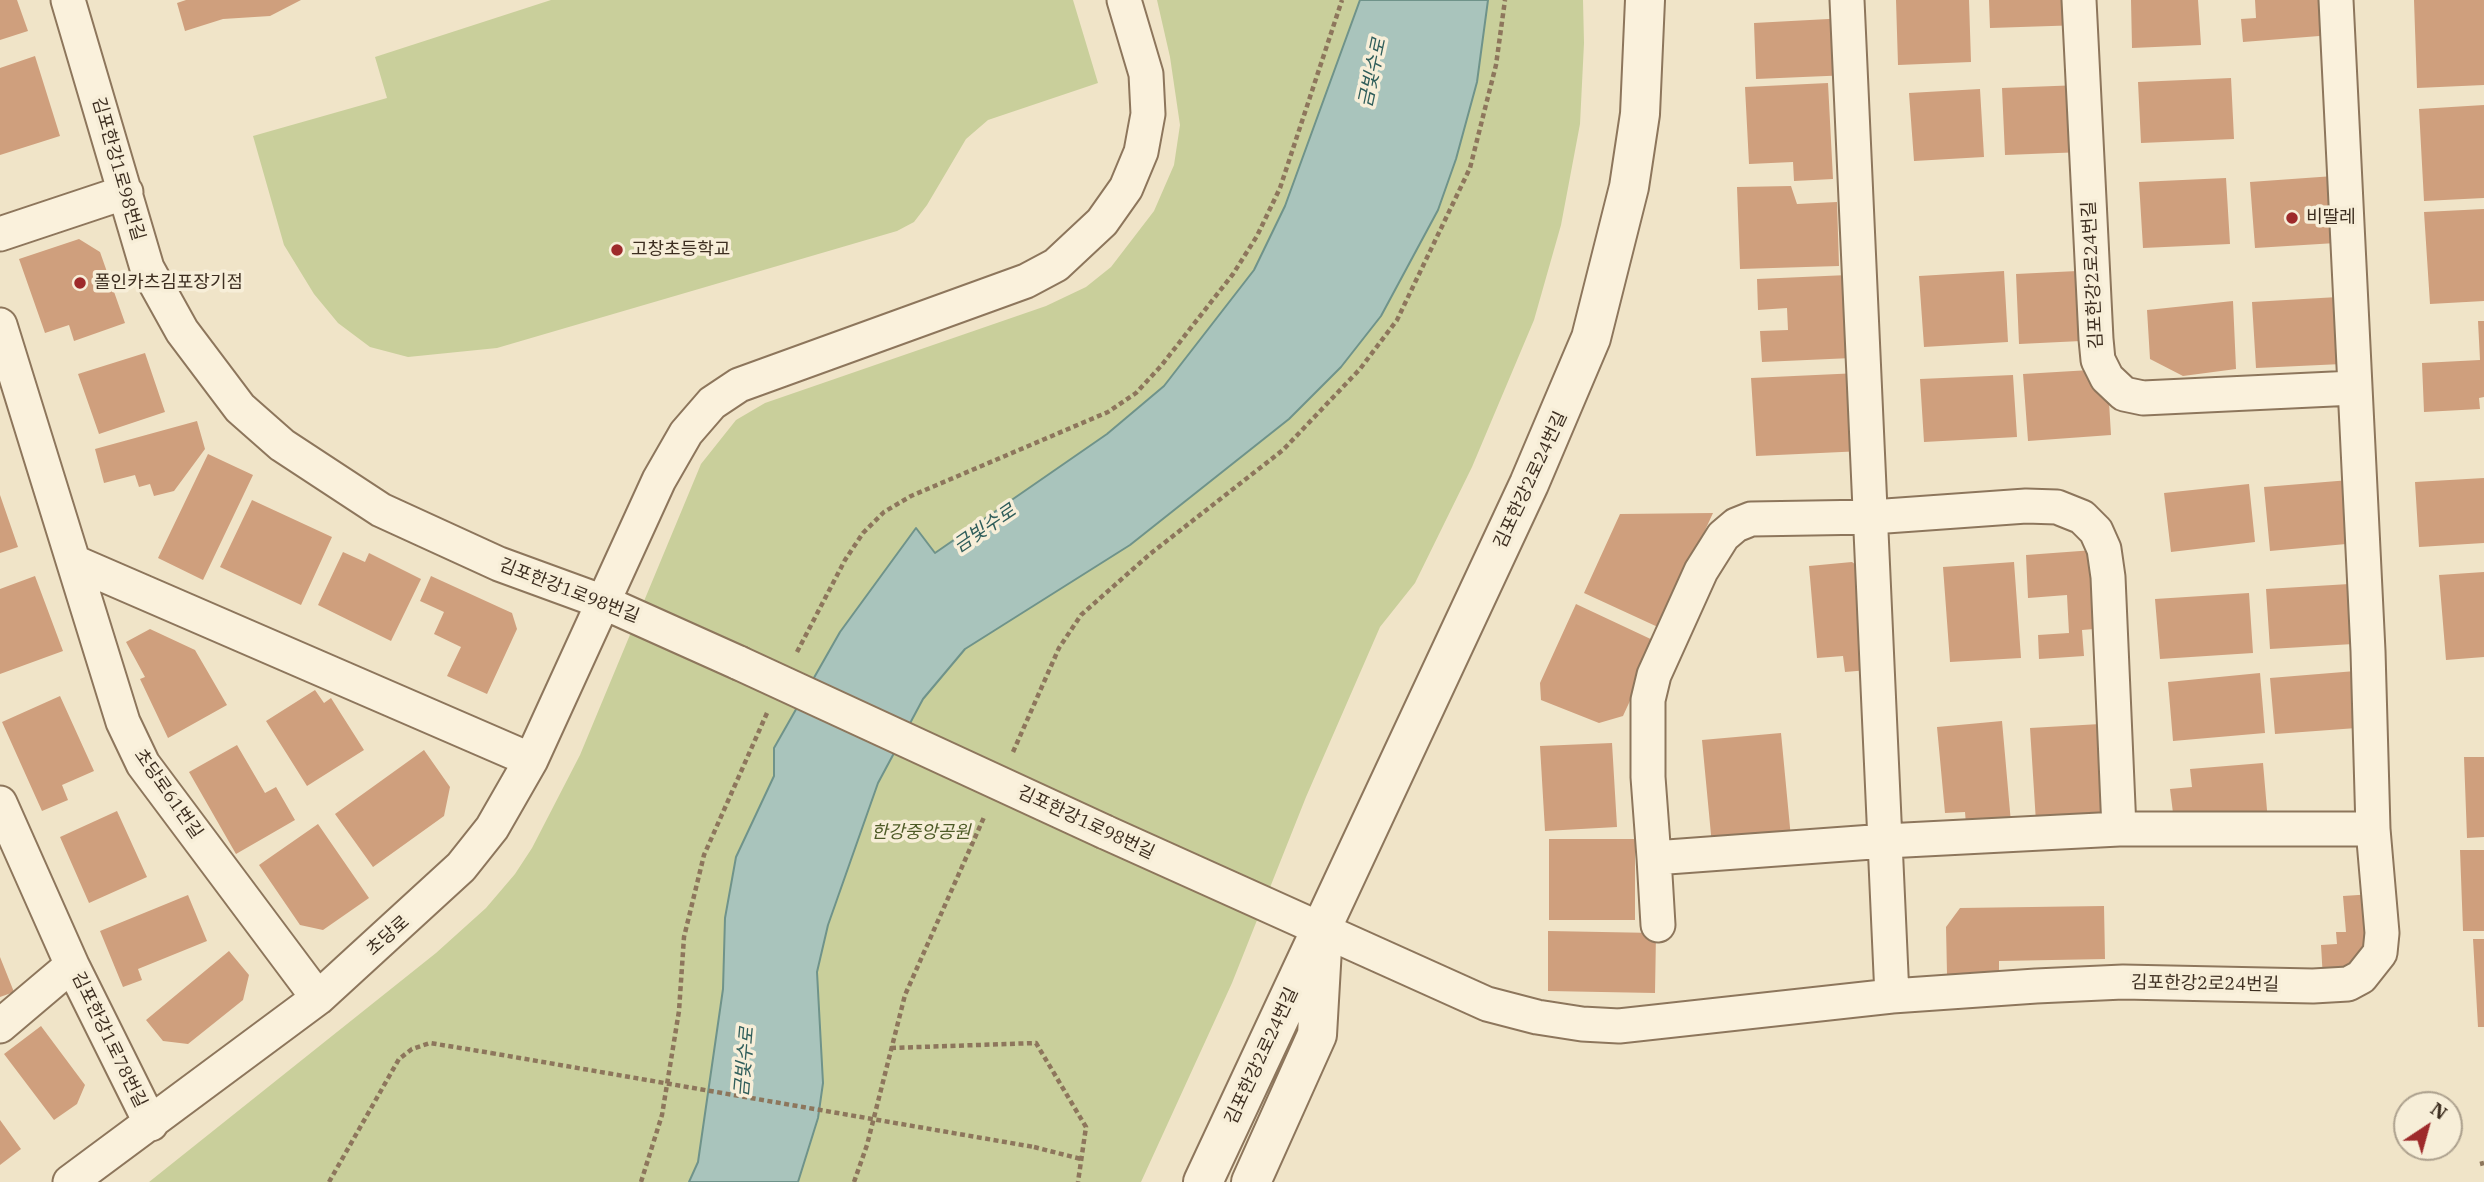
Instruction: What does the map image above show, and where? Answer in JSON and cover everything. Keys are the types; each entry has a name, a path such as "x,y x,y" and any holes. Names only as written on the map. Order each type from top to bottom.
{"street":[{"name":"김포한강1로98번길","path":"68,0 147,268 182,331 240,408 282,445 381,510 499,564 603,602 1323,932"},
{"name":"초당로","path":"70,1182 318,998 461,867 492,828 531,760 659,480 686,433 712,403 739,385 1026,281 1056,265 1102,222 1126,188 1141,152 1148,114 1146,74 1124,0"},
{"name":"김포한강2로24번길","path":"1203,1182 1274,1027 1323,932 1564,408 1591,338 1629,187 1640,114 1645,0"},
{"path":"1847,0 1892,996"},
{"name":"김포한강2로24번길","path":"2079,0 2096,339 2098,360 2108,378 2124,394 2143,398 2354,388"},
{"name":"김포한강2로24번길","path":"1323,932 1487,1004 1537,1017 1619,1026 1892,996 2123,982 2348,984 2371,968 2380,953 2382,933 2373,829 2336,0"},
{"path":"0,234 125,192"},
{"name":"초당로61번길","path":"0,325 122,722 143,764 318,998"},
{"path":"1658,925 1648,777 1647,700 1654,675 1701,571 1714,550 1736,524 1751,519 1872,517 2057,507 2082,517 2096,531 2104,549 2108,578 2119,829"},
{"path":"74,562 531,760"},
{"path":"0,803 72,965"},
{"path":"1654,858 1886,841 2119,829 2373,829"},
{"name":"김포한강2로24번길","path":"1251,1182 1317,1035 1323,932"},
{"name":"김포한강1로78번길","path":"0,1026 72,965 150,1124"}],"path":[{"path":"793,661 845,560 863,533 884,512 911,496 1108,412 1136,393 1161,366 1233,274 1257,236 1280,188 1342,0"},
{"path":"1008,763 1059,648 1081,615 1150,554 1283,450 1360,369 1397,320 1470,168 1496,65 1505,0"},
{"path":"641,1182 663,1115 679,1011 684,937 704,855 770,707"},
{"path":"854,1182 867,1145 905,995 985,814"},
{"path":"329,1182 399,1059 412,1049 430,1043 1034,1147 1081,1159"},
{"path":"891,1048 1035,1043 1086,1127 1078,1182"}],"green space":[{"path":"551,0 1073,0 1098,83 988,120 966,139 914,222 897,231 497,348 408,357 370,347 338,323 314,294 284,245 253,136 387,98 375,57"},
{"name":"한강중앙공원","path":"1157,0 1583,0 1584,43 1580,124 1561,225 1534,320 1472,467 1415,583 1380,627 1306,797 1232,983 1141,1182 149,1182 436,953 486,908 515,874 532,848 580,755 701,464 736,420 765,403 1046,306 1086,287 1111,267 1154,211 1174,165 1180,125 1170,57"}],"water":[{"name":"금빛수로","path":"1360,0 1488,0 1477,82 1456,159 1438,210 1381,316 1341,367 1289,419 1130,545 965,649 923,699 878,783 828,925 817,972 823,1083 818,1118 798,1182 689,1182 698,1162 723,989 725,918 736,857 774,776 774,748 840,632 916,528 935,553 1107,434 1164,386 1254,270 1285,206"}],"building":[{"path":"0,0 17,0 28,31 0,40"},
{"path":"186,0 301,0 270,16 223,19 185,31 177,3"},
{"path":"1896,0 1969,0 1971,62 1898,65"},
{"path":"1989,0 2081,0 2082,25 1990,28"},
{"path":"2131,0 2198,0 2201,45 2132,48"},
{"path":"2255,0 2330,0 2332,35 2243,42 2241,19 2256,18"},
{"path":"2414,0 2484,0 2484,85 2417,88"},
{"path":"1847,18 1850,75 1756,79 1754,23"},
{"path":"35,56 60,136 0,155 0,68"},
{"path":"2231,78 2234,139 2141,143 2138,82"},
{"path":"1828,83 1833,179 1794,181 1793,162 1749,164 1745,87"},
{"path":"2081,85 2084,152 2005,155 2002,88"},
{"path":"1980,89 1984,157 1914,161 1909,93"},
{"path":"2484,105 2484,198 2424,201 2419,109"},
{"path":"2348,175 2352,242 2255,248 2250,182"},
{"path":"2226,178 2230,244 2143,248 2139,182"},
{"path":"1791,186 1797,204 1837,202 1839,266 1740,269 1737,187"},
{"path":"2484,209 2484,301 2430,304 2424,212"},
{"path":"79,239 100,252 125,323 74,341 69,325 45,333 19,259"},
{"path":"2098,270 2102,340 2019,344 2016,274"},
{"path":"2004,271 2008,342 1924,347 1919,276"},
{"path":"1848,275 1852,358 1762,362 1760,331 1788,330 1787,308 1758,310 1757,279"},
{"path":"2355,296 2342,364 2256,368 2252,302"},
{"path":"2233,301 2236,369 2183,376 2150,359 2147,310"},
{"path":"2478,321 2484,321 2484,397 2479,398 2480,409 2424,412 2422,363 2480,360"},
{"path":"145,353 165,412 99,434 78,374"},
{"path":"2107,369 2111,435 2028,441 2023,374"},
{"path":"1859,373 1863,451 1756,456 1751,378"},
{"path":"2013,375 2017,437 1924,442 1920,379"},
{"path":"197,421 205,449 174,491 154,496 150,484 139,487 135,475 104,483 95,449"},
{"path":"208,454 253,475 203,580 158,558"},
{"path":"2484,478 2484,543 2419,547 2415,482"},
{"path":"2362,479 2368,542 2270,551 2264,487"},
{"path":"2249,484 2255,542 2171,552 2164,493"},
{"path":"0,495 18,547 0,553"},
{"path":"252,500 332,537 301,605 220,567"},
{"path":"1713,513 1660,628 1584,593 1620,514"},
{"path":"2094,550 2118,627 2082,630 2084,656 2039,659 2038,635 2069,633 2067,595 2028,598 2026,555"},
{"path":"343,552 365,562 369,553 421,579 391,641 318,605"},
{"path":"1852,562 1881,583 1880,669 1845,672 1843,656 1817,658 1809,566"},
{"path":"2014,562 2021,658 1950,662 1943,567"},
{"path":"2484,572 2484,657 2446,660 2439,575"},
{"path":"35,576 63,651 0,674 0,589"},
{"path":"431,576 512,613 517,629 487,694 447,676 461,647 434,634 444,612 420,601"},
{"path":"2366,583 2370,643 2270,649 2266,589"},
{"path":"2249,593 2253,653 2160,659 2155,599"},
{"path":"1576,604 1657,642 1623,716 1599,723 1541,700 1540,683"},
{"path":"150,629 195,650 227,705 168,738 140,679 145,677 126,642"},
{"path":"2380,669 2384,726 2275,734 2270,678"},
{"path":"2260,673 2265,733 2173,741 2168,682"},
{"path":"315,690 324,703 331,698 364,750 307,786 266,721"},
{"path":"60,696 94,771 62,785 68,800 42,811 2,722"},
{"path":"2002,721 2012,834 1967,837 1965,812 1945,813 1937,727"},
{"path":"2118,723 2107,834 2037,838 2030,728"},
{"path":"1781,733 1791,838 1712,845 1702,740"},
{"path":"1612,743 1617,827 1545,831 1540,746"},
{"path":"237,745 265,793 276,787 295,820 236,854 189,772"},
{"path":"424,750 450,787 444,816 373,867 335,814"},
{"path":"2464,757 2484,757 2484,837 2467,838"},
{"path":"2263,763 2268,822 2173,813 2170,789 2192,787 2190,769"},
{"path":"117,811 147,877 89,903 60,837"},
{"path":"318,824 369,898 323,930 300,925 259,865"},
{"path":"1549,839 1635,839 1635,920 1549,920"},
{"path":"2460,850 2484,850 2484,931 2463,931"},
{"path":"2389,893 2394,954 2323,979 2321,945 2337,944 2336,932 2346,932 2343,896"},
{"path":"188,895 207,941 138,969 142,980 123,987 100,931"},
{"path":"2104,906 2105,959 1999,961 1999,993 1975,993 1947,974 1946,927 1960,908"},
{"path":"1548,931 1656,933 1655,993 1548,991"},
{"path":"2473,939 2484,939 2484,1027 2478,1027"},
{"path":"229,951 249,975 243,1000 188,1044 163,1041 146,1020"},
{"path":"0,957 14,992 0,997"},
{"path":"41,1026 85,1085 77,1104 54,1120 4,1054"},
{"path":"0,1120 21,1149 0,1165"}],"place":[{"name":"비딸레","path":"2292,218"},
{"name":"고창초등학교","path":"617,250"},
{"name":"폴인카츠김포장기점","path":"80,283"}]}
